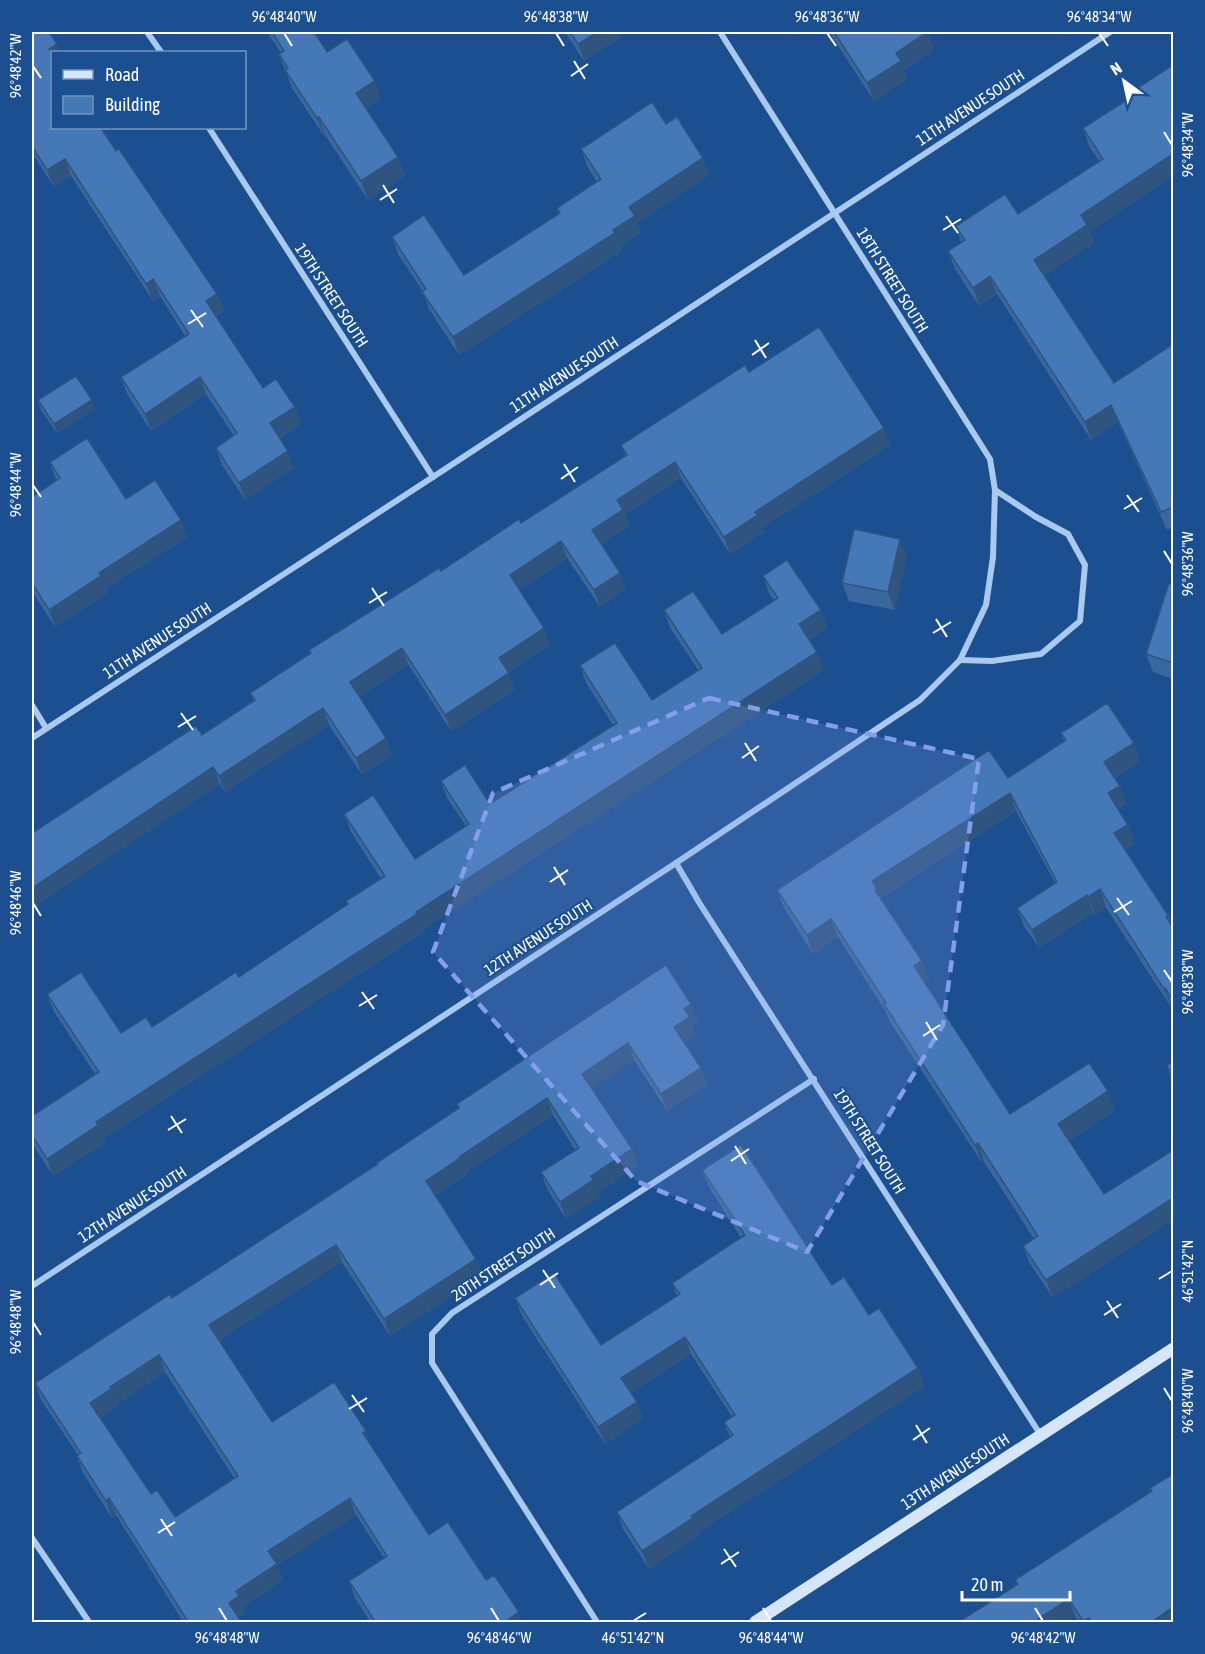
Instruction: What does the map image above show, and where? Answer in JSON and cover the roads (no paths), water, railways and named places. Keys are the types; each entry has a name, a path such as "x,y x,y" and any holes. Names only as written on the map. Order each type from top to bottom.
{"main road":[{"name":"13TH AVENUE SOUTH","path":"755,1623 1173,1348"}],"street":[{"path":"147,32 160,51"},
{"name":"18TH STREET SOUTH","path":"720,32 990,459 995,490 993,557"},
{"name":"11TH AVENUE SOUTH","path":"32,738 1110,32"},
{"name":"19TH STREET SOUTH","path":"210,129 433,477"},
{"path":"960,660 992,661 1041,654 1080,621 1085,565 1068,534 1036,517 995,490"},
{"name":"12TH AVENUE SOUTH","path":"32,1286 920,700 960,660 986,605 993,557"},
{"path":"32,705 46,728"},
{"name":"19TH STREET SOUTH","path":"676,863 700,904 1040,1434"},
{"name":"20TH STREET SOUTH","path":"597,1623 432,1363 432,1334 452,1313 814,1079"},
{"path":"32,1538 89,1623"}]}
